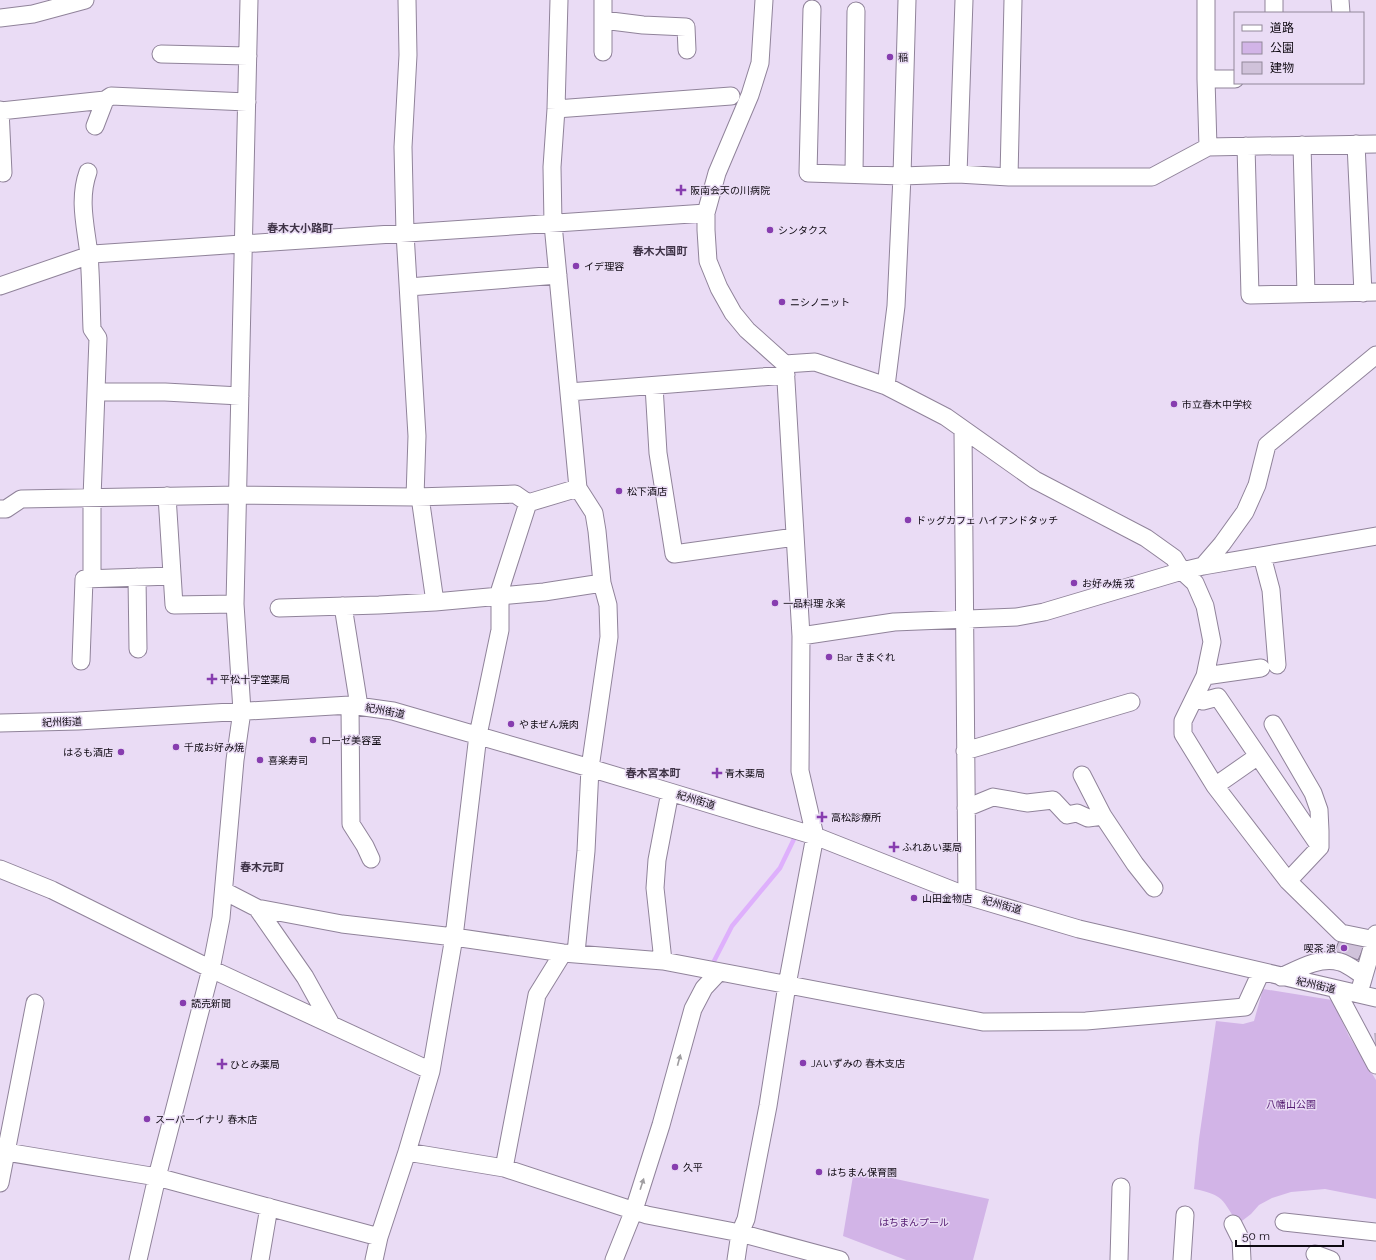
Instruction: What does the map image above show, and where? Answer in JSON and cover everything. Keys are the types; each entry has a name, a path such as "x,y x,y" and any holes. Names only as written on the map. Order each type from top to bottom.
{"street":[{"path":"0,18 33,14 85,0"},
{"path":"138,1260 157,1177 211,969 221,918 235,760 242,711 235,604 249,0"},
{"path":"408,0 408,56 403,147 405,233 417,436 417,497 435,602"},
{"path":"504,1168 537,995 570,953 586,851 590,768 609,637 608,605 602,583 594,513 578,488 553,224 552,167 556,109 558,0"},
{"path":"603,0 603,52"},
{"path":"736,1260 740,1233 746,1219 768,1106 787,985 815,836 800,771 801,636 785,370 732,313 719,288 708,261 706,230 706,213 717,173 750,96 760,63 764,0"},
{"path":"886,386 896,306 902,176 907,0"},
{"path":"958,174 964,0"},
{"path":"1009,177 1013,0"},
{"path":"1206,0 1208,147"},
{"path":"1274,0 1274,12"},
{"path":"1340,0 1340,12"},
{"path":"812,9 808,172 902,176 958,174 1009,177 1152,176 1208,147 1376,144"},
{"path":"854,174 856,11"},
{"path":"603,20 643,25 686,27 687,50"},
{"path":"161,54 248,56"},
{"path":"1206,79 1234,79"},
{"path":"3,173 0,110 105,100 111,96 247,102"},
{"path":"556,109 731,96"},
{"path":"95,126 105,100"},
{"path":"1246,146 1250,295 1369,293 1356,144"},
{"path":"1302,145 1306,294"},
{"path":"88,172 83,195 83,210 89,256 92,329 98,338 92,498 92,579"},
{"path":"0,286 93,254 706,213"},
{"path":"409,287 558,275"},
{"path":"1203,566 1222,544 1245,512 1257,486 1267,445 1376,355"},
{"path":"569,392 654,386 785,370 815,362 886,386 946,417 1035,480 1146,538 1174,558 1182,571 1195,584 1205,606 1212,642 1205,676 1183,721 1183,734 1215,786 1288,881 1341,933 1375,937 1359,994"},
{"path":"654,386 658,453 674,554 795,537"},
{"path":"96,392 164,392 240,396"},
{"path":"963,430 965,751 968,896"},
{"path":"528,503 578,488"},
{"path":"0,509 6,509 21,499 238,495 417,497 515,494 528,503"},
{"path":"167,496 174,605 235,604"},
{"path":"374,1260 379,1237 407,1152 431,1071 454,937 478,735 500,630 500,590 528,503"},
{"path":"801,636 894,622 1017,617 1044,612 1203,566 1376,536"},
{"path":"1205,676 1269,666 1271,590 1262,556"},
{"path":"81,661 84,579 172,576"},
{"path":"137,577 138,649"},
{"path":"279,608 379,606 435,602 544,592 602,583"},
{"path":"343,606 355,706 351,824 365,846 371,859"},
{"path":"1195,698 1203,701 1218,697 1320,847"},
{"path":"965,751 1131,702"},
{"name":"紀州街道","path":"0,723 78,721 355,706 393,711 590,768 815,836 968,896 1079,929 1336,990 1376,998"},
{"path":"1273,724 1313,793 1318,810 1320,847 1288,881"},
{"path":"1215,786 1258,756"},
{"path":"1082,775 1103,816 1135,864 1154,888"},
{"path":"663,961 655,888 657,860 670,792"},
{"path":"966,808 993,797 1027,802 1053,800 1067,816 1077,813 1088,818 1103,816"},
{"path":"0,869 52,890 211,969 431,1071"},
{"path":"224,891 257,908 342,924 454,937 570,953 663,961 983,1022 1086,1021 1245,1007 1261,972"},
{"path":"257,908 305,977 331,1024"},
{"path":"1281,977 1309,964 1329,960 1341,962 1364,976"},
{"path":"614,1260 634,1210 661,1125 693,1009 704,988 719,972"},
{"path":"1336,990 1375,1060"},
{"path":"0,1183 3,1152 35,1003"},
{"path":"3,1152 157,1177 379,1237"},
{"path":"407,1152 504,1168 647,1215 740,1233 840,1260"},
{"path":"1119,1260 1121,1187"},
{"path":"260,1260 269,1207"},
{"path":"1182,1260 1185,1215"},
{"path":"1284,1222 1376,1232"},
{"path":"1233,1224 1241,1240 1242,1260"}],"green space":[{"name":"八幡山公園","path":"1263,989 1332,1000 1349,1036 1376,1080 1376,1199 1325,1189 1291,1192 1272,1198 1259,1205 1251,1214 1238,1224 1222,1200 1217,1196 1194,1189 1199,1139 1216,1021 1243,1024 1254,1021"},
{"name":"はちまんプール","path":"854,1170 989,1199 973,1260 906,1260 843,1236"}],"building":[{"path":"1340,938 1364,947 1358,960 1335,951"}],"waterway":[{"path":"713,963 732,926 780,868 794,839"}],"place":[{"name":"稲","path":"890,57"},
{"name":"阪南会天の川病院","path":"681,190"},
{"name":"シンタクス","path":"770,230"},
{"name":"イデ理容","path":"576,266"},
{"name":"ニシノニット","path":"782,302"},
{"name":"市立春木中学校","path":"1174,404"},
{"name":"松下酒店","path":"619,491"},
{"name":"ドッグカフェ ハイアンドタッチ","path":"908,520"},
{"name":"お好み焼 戎","path":"1074,583"},
{"name":"一品料理 永楽","path":"775,603"},
{"name":"Bar きまぐれ","path":"829,657"},
{"name":"平松十字堂薬局","path":"212,679"},
{"name":"やまぜん焼肉","path":"511,724"},
{"name":"ローゼ美容室","path":"313,740"},
{"name":"千成お好み焼","path":"176,747"},
{"name":"はるも酒店","path":"121,752"},
{"name":"喜楽寿司","path":"260,760"},
{"name":"青木薬局","path":"717,773"},
{"name":"高松診療所","path":"822,817"},
{"name":"ふれあい薬局","path":"894,847"},
{"name":"山田金物店","path":"914,898"},
{"name":"喫茶 浪","path":"1344,948"},
{"name":"読売新聞","path":"183,1003"},
{"name":"JAいずみの 春木支店","path":"803,1063"},
{"name":"ひとみ薬局","path":"222,1064"},
{"name":"スーパーイナリ 春木店","path":"147,1119"},
{"name":"久平","path":"675,1167"},
{"name":"はちまん保育園","path":"819,1172"}],"district":[{"name":"春木大小路町","path":"300,228"},
{"name":"春木大国町","path":"660,251"},
{"name":"春木宮本町","path":"653,773"},
{"name":"春木元町","path":"262,867"}]}
